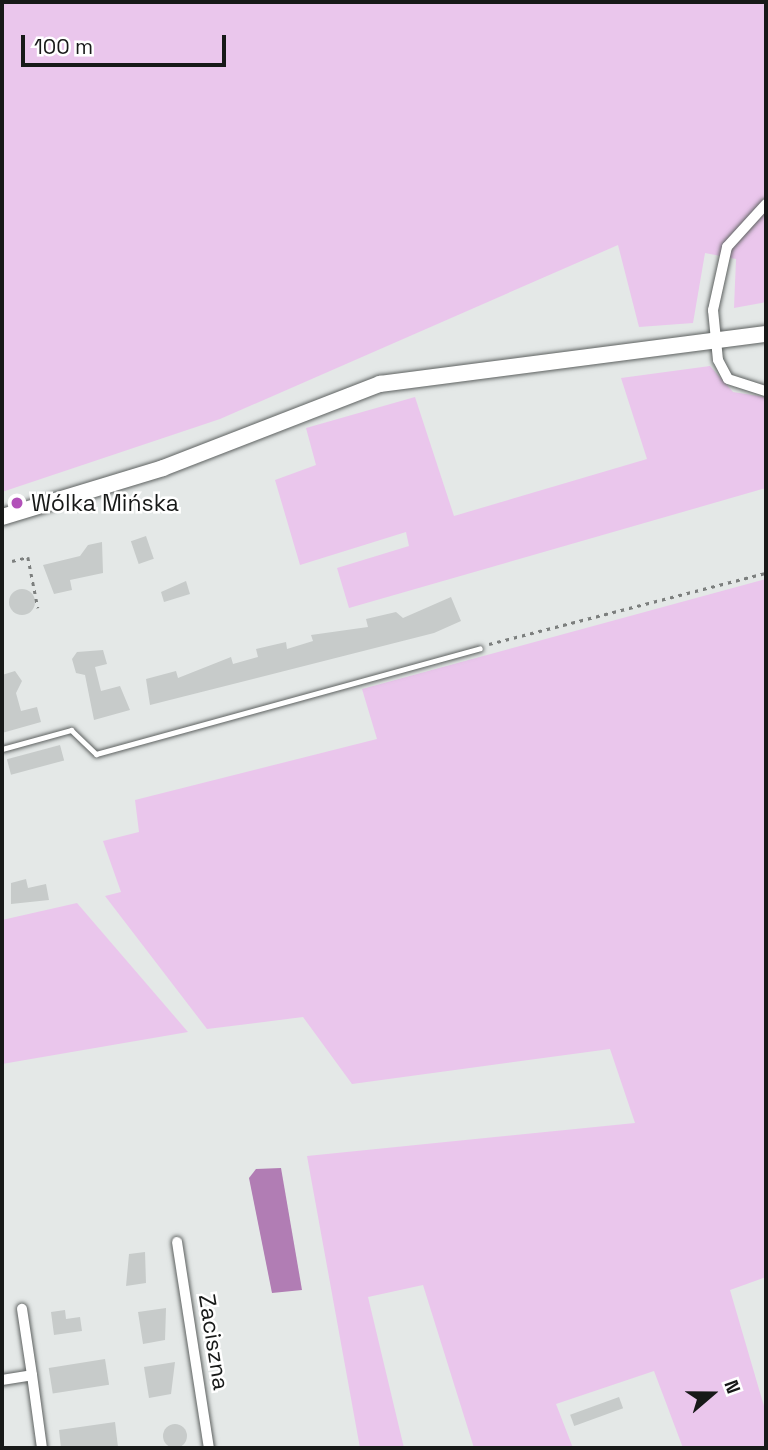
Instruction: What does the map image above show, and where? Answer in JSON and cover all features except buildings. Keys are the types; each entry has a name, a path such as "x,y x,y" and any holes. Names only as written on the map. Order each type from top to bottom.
{"street":[{"path":"766,204 733,236 719,264 715,340 728,379 766,391"},
{"path":"2,517 163,468 380,384 766,334"},
{"name":"Zaciszna","path":"177,1242 209,1448"},
{"path":"22,1309 42,1448"},
{"path":"2,1380 32,1376"}],"lane":[{"path":"2,749 71,730 96,754 480,648"}],"path":[{"path":"12,561 28,557 38,608"},
{"path":"480,648 766,573"}],"shaded area":[{"path":"2,2 766,2 766,302 734,308 736,259 705,253 693,323 639,327 618,245 220,419 2,492"},
{"path":"710,366 733,392 766,397 766,488 349,608 337,568 409,546 406,532 300,565 275,480 316,465 306,428 415,397 454,516 647,459 621,378"},
{"path":"766,579 766,1277 730,1290 766,1413 766,1448 683,1448 654,1371 556,1404 573,1448 474,1448 423,1285 368,1297 404,1448 360,1448 307,1156 635,1123 610,1049 352,1084 303,1017 207,1029 105,896 121,892 103,841 139,832 135,800 377,739 362,689"},
{"path":"77,903 188,1032 2,1064 2,920"},
{"path":"281,1168 302,1290 272,1293 249,1178 256,1169"}],"place":[{"name":"Wólka Mińska","path":"17,503"}]}
